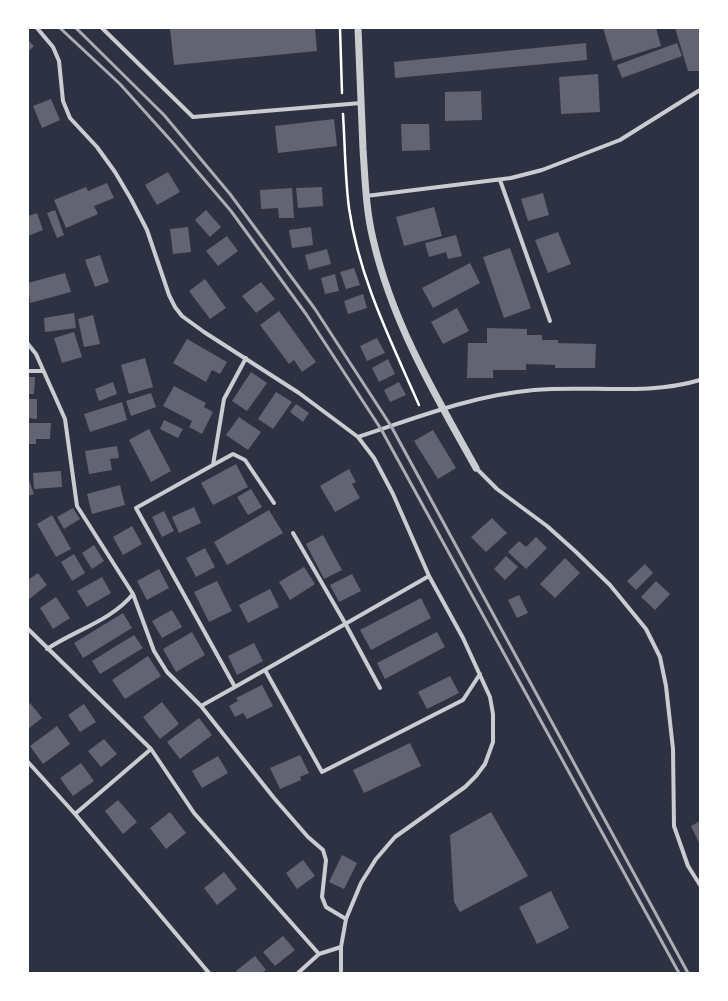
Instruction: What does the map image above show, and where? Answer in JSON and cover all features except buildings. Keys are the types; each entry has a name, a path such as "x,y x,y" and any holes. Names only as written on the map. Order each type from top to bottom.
{"street":[{"path":"37,28 53,47 60,61 63,101 70,118 97,147 115,172 131,199 147,230 169,295 182,316 204,332 299,393 358,437 374,458 393,494 429,576 463,638 490,697 493,714 493,742 485,764 476,776 465,786 395,837 376,859 361,883 346,918 341,947 341,973"},
{"path":"102,28 193,118 361,103"},
{"path":"358,28 366,196 372,238 387,288 417,360 476,468 497,489 547,526 575,551 610,585 646,629 660,657 666,686 673,749 674,826 688,866 700,885"},
{"path":"366,196 500,180 542,170 620,140 700,90"},
{"path":"500,180 550,321"},
{"path":"28,344 36,354 42,371 65,419 77,506 133,594 154,651 167,672 201,706 274,798 308,837 323,850 326,860 322,897 326,907 346,918"},
{"path":"212,464 224,399 246,358"},
{"path":"28,371 42,371"},
{"path":"358,437 443,409 492,396 534,390 660,388 700,380"},
{"path":"234,687 136,508 212,464 233,454 245,460 274,503"},
{"path":"293,533 345,623 380,688"},
{"path":"201,706 429,576"},
{"path":"48,649 62,639 76,634 123,606 133,594"},
{"path":"28,629 151,749 194,813 320,954"},
{"path":"264,670 322,772 463,700 480,674"},
{"path":"74,814 151,749"},
{"path":"28,762 209,973"},
{"path":"298,973 320,954 341,947"}],"railway":[{"path":"60,28 120,84 174,144 231,211 306,314 381,429 679,973"},
{"path":"76,28 164,115 230,194 315,309 391,426 688,973"}]}
